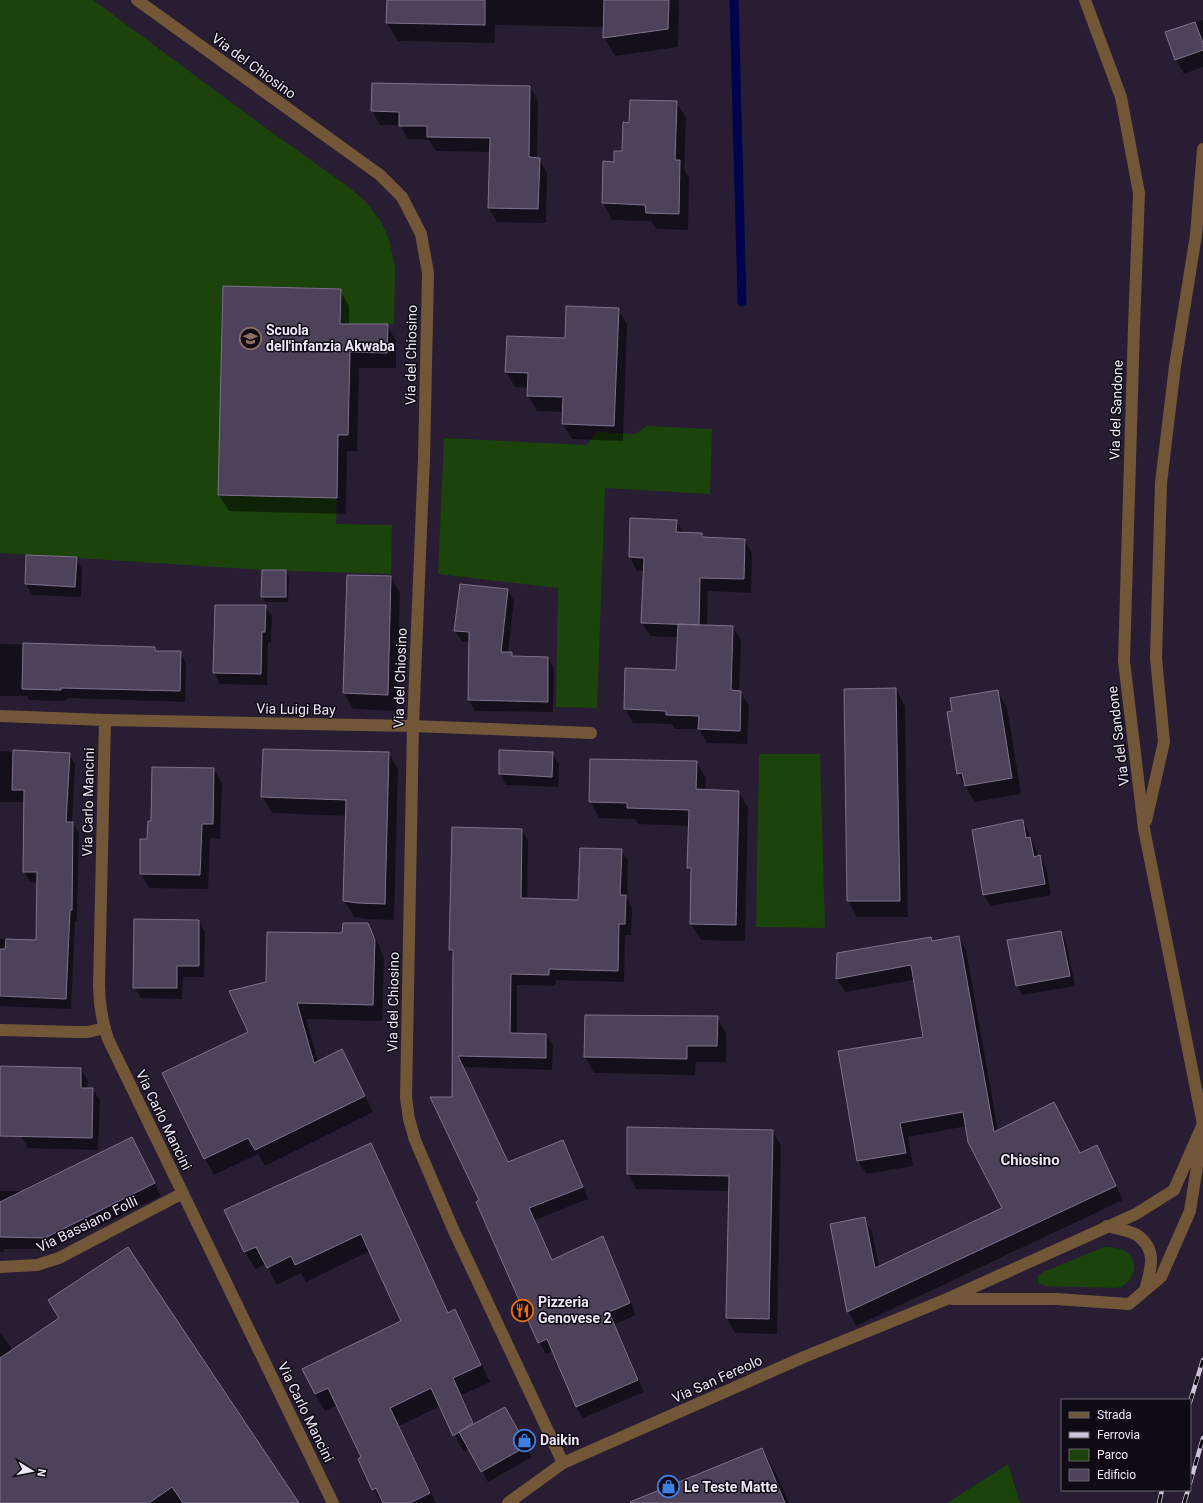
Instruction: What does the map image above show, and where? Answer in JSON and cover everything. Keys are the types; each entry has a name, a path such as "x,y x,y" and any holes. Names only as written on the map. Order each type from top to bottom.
{"street":[{"name":"Via del Chiosino","path":"137,0 380,175 402,197 421,234 428,280 424,458 413,726 406,1098 415,1140 453,1229 563,1463"},
{"name":"Via del Sandone","path":"947,1299 1056,1299 1129,1304 1161,1277 1190,1211 1203,1124 1144,829 1124,661 1139,193 1121,97 1085,0"},
{"name":"Via del Sandone","path":"1144,829 1164,742 1156,658 1161,483 1175,366 1196,235 1203,149"},
{"name":"Via Luigi Bay","path":"0,716 105,720 413,726 591,733"},
{"name":"Via Carlo Mancini","path":"105,720 99,984 99,1002 104,1028 333,1503"},
{"path":"0,1030 88,1032 104,1028"},
{"name":"Via San Fereolo","path":"508,1503 563,1463 804,1357 947,1299 1136,1214 1174,1190 1203,1124"},
{"name":"Via Bassiano Folli","path":"0,1267 37,1265 59,1258 183,1193"},
{"path":"1107,1226 1137,1235 1150,1249 1152,1269 1145,1290"}],"green space":[{"path":"0,0 93,0 270,131 346,185 364,200 380,220 389,239 395,266 394,324 367,324 366,352 339,352 340,289 223,286 218,495 337,498 336,524 392,525 391,574 262,570 0,553"},
{"path":"647,426 712,429 710,494 605,488 597,708 556,707 558,588 438,574 444,438 587,445 596,432 635,434"},
{"path":"759,754 820,754 825,928 756,927"},
{"path":"1104,1247 1124,1251 1131,1257 1134,1268 1133,1273 1127,1283 1122,1286 1116,1288 1045,1286 1038,1283 1038,1276 1041,1273"},
{"path":"1008,1464 1020,1503 947,1503"}],"building":[{"path":"387,0 485,0 485,25 386,23"},
{"path":"604,0 669,0 668,29 603,38"},
{"path":"1195,22 1203,43 1203,50 1175,60 1165,32"},
{"path":"372,83 530,86 529,157 540,158 538,209 488,208 490,138 427,137 427,126 399,126 399,112 371,111"},
{"path":"630,100 677,101 675,160 680,160 679,214 646,213 645,205 602,203 603,161 614,162 614,151 622,151 623,122 629,123"},
{"path":"223,286 341,289 340,324 388,324 387,353 350,352 348,435 338,435 337,498 218,495"},
{"path":"566,306 619,308 614,426 562,424 563,397 527,396 528,373 505,372 507,336 565,338"},
{"path":"630,518 677,520 676,532 702,533 702,537 745,539 744,579 700,578 699,625 641,623 644,558 629,557"},
{"path":"26,555 77,557 75,587 25,584"},
{"path":"262,570 286,570 286,597 261,597"},
{"path":"347,575 391,576 388,695 343,693"},
{"path":"460,584 508,589 501,652 512,652 512,656 548,657 548,702 468,700 469,632 454,631"},
{"path":"215,605 266,605 265,632 262,632 261,674 213,673"},
{"path":"678,624 733,626 731,690 741,691 740,731 698,729 699,716 666,715 666,711 624,709 625,668 676,670"},
{"path":"23,643 155,647 155,651 181,651 180,691 61,688 61,690 22,689"},
{"path":"896,688 900,901 847,901 844,689"},
{"path":"998,690 1012,778 965,786 962,773 957,774 947,712 952,711 950,698"},
{"path":"263,749 389,752 385,904 343,901 346,800 261,797"},
{"path":"13,750 70,753 66,822 73,822 72,910 70,910 66,999 0,996 0,949 5,949 6,939 36,940 37,872 23,872 24,790 12,790"},
{"path":"499,750 553,752 552,777 499,774"},
{"path":"590,759 697,761 696,789 739,791 736,925 690,924 691,868 687,868 689,810 627,808 627,803 589,802"},
{"path":"152,767 214,768 213,824 202,824 200,875 140,874 140,839 147,839 148,821 151,821"},
{"path":"1023,820 1026,838 1030,837 1034,857 1040,855 1045,884 983,895 972,830"},
{"path":"452,827 522,829 521,898 578,900 580,848 622,849 620,895 626,895 625,924 619,924 618,971 549,969 549,975 511,974 510,1033 546,1034 546,1058 458,1056 508,1162 563,1140 583,1187 529,1208 552,1260 603,1236 630,1303 609,1312 638,1380 576,1407 547,1339 538,1343 476,1202 479,1200 430,1097 452,1097 453,950 449,950"},
{"path":"134,919 199,920 199,966 177,966 177,988 133,988"},
{"path":"343,923 368,923 375,940 373,1005 297,1003 314,1063 342,1049 365,1096 255,1150 248,1138 204,1159 162,1073 248,1032 229,991 266,982 267,932 342,933"},
{"path":"1061,931 1070,976 1016,986 1007,940"},
{"path":"959,936 994,1132 1054,1102 1080,1153 1097,1145 1116,1186 847,1312 830,1224 865,1217 875,1268 1002,1208 968,1142 963,1112 900,1123 906,1153 857,1161 838,1051 923,1037 911,965 836,979 837,953 931,937 932,941"},
{"path":"585,1015 718,1016 717,1046 687,1046 687,1059 584,1057"},
{"path":"0,1066 81,1068 81,1088 93,1088 92,1138 0,1136"},
{"path":"627,1127 773,1130 769,1319 726,1318 729,1176 627,1174"},
{"path":"132,1137 155,1183 45,1238 0,1237 0,1202"},
{"path":"371,1143 448,1313 455,1309 481,1365 453,1378 473,1423 453,1436 431,1388 390,1408 430,1493 410,1503 383,1503 376,1488 372,1490 358,1459 361,1457 328,1388 315,1394 302,1369 401,1321 361,1234 295,1265 291,1256 267,1268 256,1247 244,1252 224,1210"},
{"path":"128,1247 299,1503 183,1503 172,1487 149,1503 0,1503 0,1358 59,1318 48,1300"},
{"path":"505,1407 527,1446 481,1472 459,1432"},
{"path":"762,1448 785,1503 630,1502"}],"waterway":[{"path":"734,0 742,302"}],"railway":[{"path":"1191,1399 1203,1360"},
{"path":"1191,1480 1203,1438"},
{"path":"1159,1503 1162,1491"},
{"path":"1184,1503 1188,1491"}],"place":[{"name":"Scuola dell'infanzia Akwaba","path":"250,338"},
{"name":"Pizzeria Genovese 2","path":"523,1310"},
{"name":"Daikin","path":"524,1440"},
{"name":"Le Teste Matte","path":"668,1487"}],"district":[{"name":"Chiosino","path":"1030,1160"}]}
